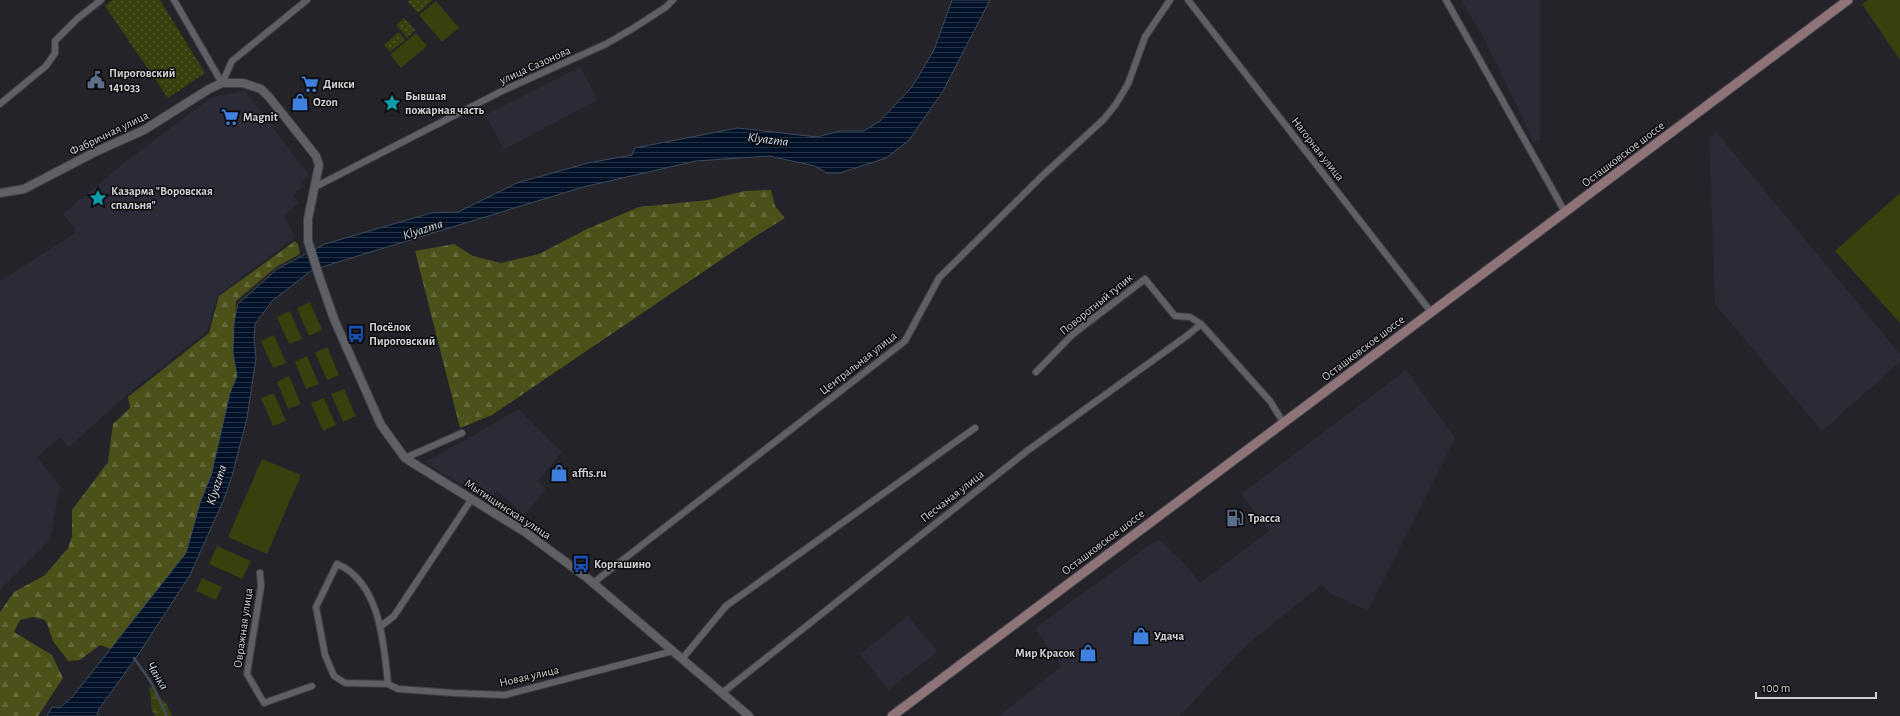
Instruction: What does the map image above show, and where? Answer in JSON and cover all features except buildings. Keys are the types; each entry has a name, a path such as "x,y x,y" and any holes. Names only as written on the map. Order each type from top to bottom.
{"main road":[{"name":"Осташковское шоссе","path":"892,716 1848,0"}],"street":[{"path":"0,104 46,66 55,53 55,41 77,19 101,0"},
{"path":"174,0 222,83"},
{"path":"222,83 232,61 307,0"},
{"name":"улица Сазонова","path":"315,186 502,91 606,44 666,7 673,0"},
{"name":"Центральная улица","path":"593,583 905,340 939,278 1041,177 1104,119 1116,104 1128,84 1145,37 1170,0"},
{"name":"Нагорная улица","path":"1188,0 1431,312"},
{"path":"1446,0 1565,212"},
{"name":"Фабричная улица","path":"2,193 24,189 95,152 144,130 209,89 222,83 243,83 261,89 316,156 319,165 308,219 308,241 318,276"},
{"name":"Мытищинская улица","path":"318,276 334,319 381,425 405,458 525,532 593,583 749,716"},
{"name":"Поворотный тупик","path":"1036,372 1073,334 1145,279 1175,316 1190,317 1201,324 1270,402 1283,422"},
{"name":"Песчаная улица","path":"722,692 1027,451 1188,335 1201,324"},
{"path":"682,659 726,606 975,428"},
{"path":"405,458 462,433"},
{"path":"388,684 381,626 394,616 472,500"},
{"name":"Новая улица","path":"381,626 364,587 345,567 337,564 316,607 324,655 334,676 344,683 388,684 398,689 454,693 505,694 673,651"},
{"name":"Овражная улица","path":"260,573 261,586 247,674 264,703 312,686"}],"shaded area":[{"path":"1461,0 1540,0 1540,140 1534,142 1483,36"},
{"path":"580,67 598,100 504,149 485,115"},
{"path":"245,91 309,175 301,182 304,186 293,195 299,203 284,215 295,237 218,295 207,331 130,392 69,447 60,437 37,457 60,486 50,540 0,590 0,281 75,233 75,229 63,214 120,166 212,97"},
{"path":"1716,132 1900,354 1900,362 1822,431 1715,304 1709,138"},
{"path":"1406,370 1455,438 1369,609 1365,610 1330,593 1322,584 1248,644 1179,716 999,716 1062,666 1035,628 1152,543 1159,540 1185,564 1200,583 1269,531 1241,494"},
{"path":"518,409 562,452 538,481 546,490 524,515 497,491 489,500 424,462 469,438"},
{"path":"908,616 937,652 888,690 860,654"}],"green space":[{"path":"112,0 160,0 205,73 168,98 105,6"},
{"path":"410,0 433,0 418,13 408,2"},
{"path":"1868,0 1900,0 1900,60 1862,4"},
{"path":"436,1 459,28 442,42 419,15"},
{"path":"404,18 415,30 407,38 396,25"},
{"path":"399,32 405,40 390,52 384,45"},
{"path":"416,33 427,46 401,68 390,55"},
{"path":"771,190 775,206 785,218 759,234 492,415 460,428 415,251 454,244 473,256 501,263 539,254 587,229 639,207 708,200 745,191"},
{"path":"1900,193 1900,323 1835,251"},
{"path":"295,241 298,244 300,254 276,267 236,301 233,353 237,376 230,393 211,476 200,503 186,553 111,649 100,645 80,660 68,661 54,642 45,620 33,617 20,620 14,632 52,655 63,678 38,716 0,716 0,612 14,592 45,575 68,548 72,536 72,510 108,462 113,424 130,408 128,397 209,333 219,296"},
{"path":"310,302 322,330 309,336 297,308"},
{"path":"290,311 302,339 289,344 277,317"},
{"path":"274,335 286,363 273,368 261,341"},
{"path":"327,347 339,375 327,380 315,353"},
{"path":"307,356 319,384 306,389 295,362"},
{"path":"289,376 301,404 288,409 277,382"},
{"path":"344,389 356,416 343,422 331,394"},
{"path":"274,393 286,421 273,426 261,398"},
{"path":"324,398 336,425 323,431 311,403"},
{"path":"262,459 301,475 267,554 228,537"},
{"path":"217,546 251,561 242,579 209,564"},
{"path":"202,578 222,587 216,600 196,591"},
{"path":"149,685 167,705 172,716 156,716 152,711"}],"water":[{"name":"Klyazma","path":"952,0 990,0 943,91 909,140 886,158 840,173 827,173 815,166 769,156 696,161 583,187 312,270 272,301 255,324 254,338 256,358 247,418 232,476 224,499 190,575 138,655 99,709 97,716 47,716 52,707 60,708 74,695 186,553 200,503 211,476 230,393 237,376 233,353 234,322 238,304 277,269 325,244 431,213 458,212 517,183 588,163 632,155 635,148 738,128 817,137 840,131 864,131 880,121 912,87 934,50"}],"waterway":[{"name":"Чанка","path":"134,658 151,682 167,716"}],"place":[{"name":"Пироговский 141033","path":"96,80"},
{"name":"Дикси","path":"310,84"},
{"name":"Ozon","path":"300,102"},
{"name":"Бывшая пожарная часть","path":"392,103"},
{"name":"Magnit","path":"230,117"},
{"name":"Казарма \"Воровская спальня\"","path":"98,198"},
{"name":"Посёлок Пироговский","path":"356,334"},
{"name":"affis.ru","path":"559,473"},
{"name":"Трасса","path":"1235,518"},
{"name":"Коргашино","path":"581,564"},
{"name":"Удача","path":"1141,636"},
{"name":"Мир Красок","path":"1088,653"}]}
